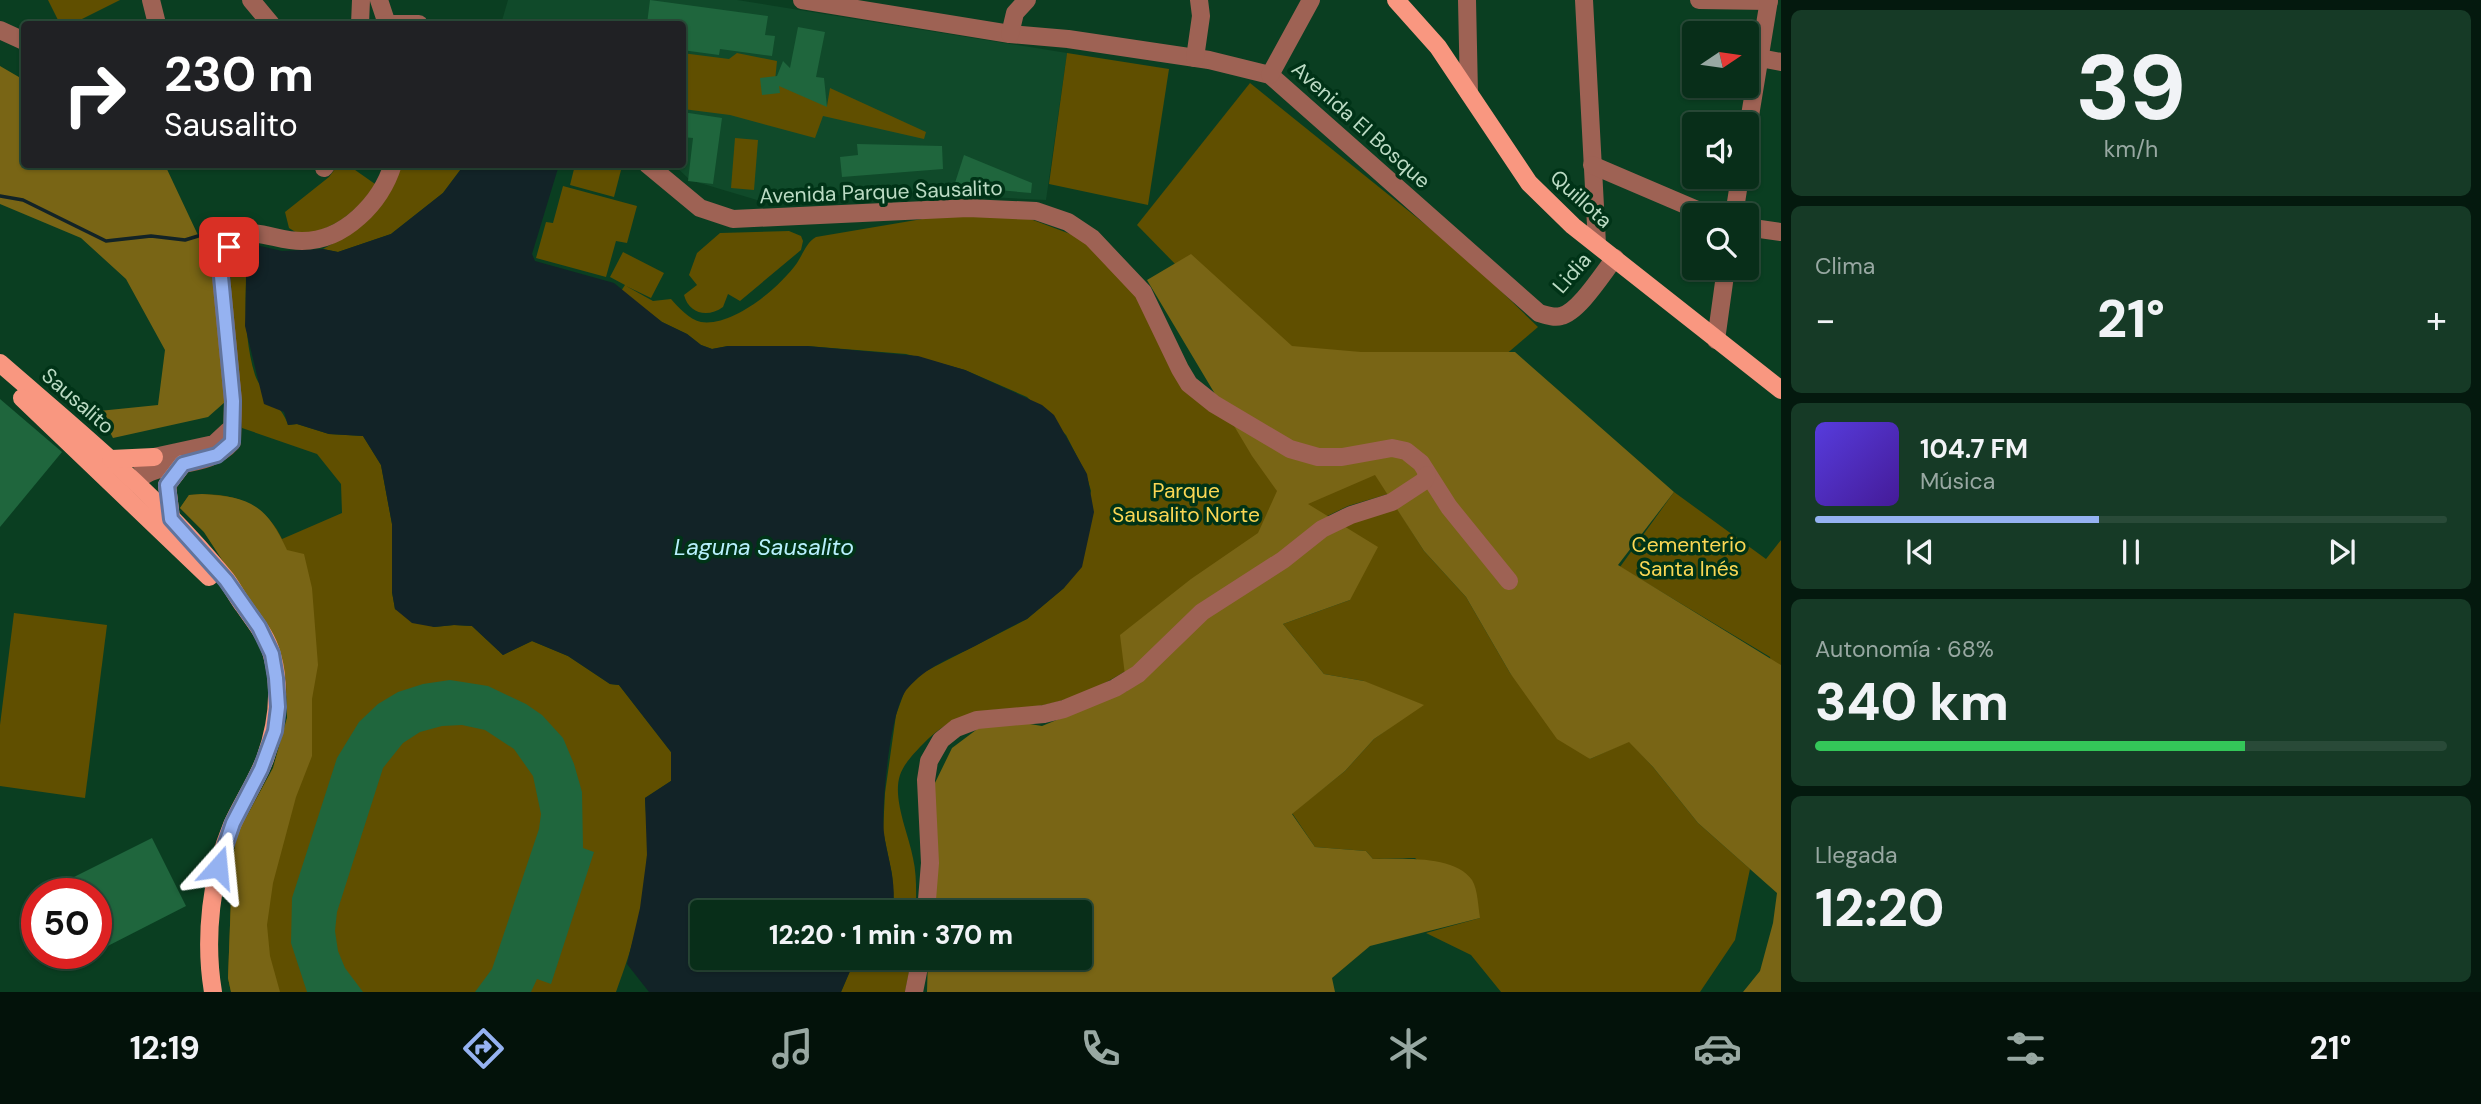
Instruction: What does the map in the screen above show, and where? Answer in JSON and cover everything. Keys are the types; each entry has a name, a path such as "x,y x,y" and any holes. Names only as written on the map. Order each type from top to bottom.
{"main road":[{"name":"Quillota","path":"1396,0 1438,47 1529,183 1597,244 1781,390"},
{"name":"Sausalito","path":"0,363 111,459 127,480"},
{"name":"Sausalito","path":"0,377 127,480"},
{"path":"111,459 154,457"},
{"path":"171,519 167,485 183,464"},
{"path":"127,480 171,519 226,580 259,627 272,654 278,707 275,731 261,769 233,823 218,867 210,954 213,992"},
{"path":"127,480 218,586 242,603"}],"street":[{"path":"151,0 157,21"},
{"path":"251,0 268,21"},
{"path":"360,21 361,0"},
{"path":"379,0 386,21"},
{"name":"Avenida El Bosque","path":"802,0 1010,34 1068,39 1195,58 1270,75 1539,313 1563,316"},
{"path":"1010,34 1015,13 1027,0"},
{"path":"1195,58 1201,16 1199,0"},
{"path":"1270,75 1311,0"},
{"path":"1467,0 1469,93"},
{"path":"1584,0 1597,244"},
{"path":"1699,0 1769,1 1751,112"},
{"path":"0,30 21,40"},
{"path":"1760,58 1781,62"},
{"path":"1592,166 1682,204"},
{"path":"127,480 205,460 225,450 232,442 233,401 220,266 229,247 251,232 301,241 324,239 351,224 370,205 387,182 392,168"},
{"name":"Avenida Parque Sausalito","path":"652,168 700,208 733,219 968,208 1036,211 1068,222 1092,238 1143,292 1189,384 1214,404 1290,449 1318,457 1342,457 1392,449 1406,451 1421,463 1478,546 1509,582"},
{"path":"1759,229 1781,232"},
{"name":"Lidia","path":"1563,316 1575,309 1615,258"},
{"path":"1716,340 1724,280"},
{"path":"127,480 154,457 214,444 231,429"},
{"path":"927,900 930,863 926,780 929,761 941,740 956,728 977,720 1044,714 1090,700 1115,688 1138,674 1202,612 1283,560 1322,529 1351,515 1392,502 1424,481 1427,475"},
{"path":"914,992 918,970"}],"shaded area":[{"path":"508,0 737,0 1067,53 1046,200 866,191 808,200 757,200 690,180 677,168 686,168 686,21 502,21"},
{"path":"0,66 21,78 21,168 166,168 213,267 225,402 208,417 113,438 99,411 158,405 165,350 126,279 81,238 0,204"},
{"path":"1191,254 1292,346 1361,352 1515,352 1674,492 1618,565 1781,665 1781,992 1743,992 1760,971 1773,923 1777,893 1698,823 1629,742 1590,759 1557,739 1510,673 1466,597 1424,551 1375,475 1308,504 1378,547 1350,600 1283,624 1324,674 1364,681 1424,705 1374,739 1345,771 1292,814 1315,847 1366,851 1373,859 1441,862 1464,872 1474,884 1480,918 1370,946 1332,978 1335,992 927,992 928,970 1092,970 1092,900 931,900 933,787 952,748 992,718 1042,726 1127,691 1120,635 1191,579 1258,533 1277,491 1252,456 1147,280"},
{"path":"202,494 245,501 264,513 287,550 304,554 312,588 318,665 312,699 312,756 296,797 273,883 267,925 270,956 280,992 231,992 228,978 236,836 273,768 287,718 286,679 277,644 204,532 180,508 189,495"}],"green space":[{"path":"48,0 120,0 78,21 58,21"},
{"path":"737,53 777,61 775,81 827,106 830,88 926,132 924,139 823,116 815,138 730,115 686,109 686,54 729,59"},
{"path":"1067,53 1169,69 1148,205 1049,184"},
{"path":"1250,83 1467,258 1538,327 1497,362 1298,363 1224,314 1137,225"},
{"path":"735,138 758,140 754,190 731,188"},
{"path":"336,168 352,168 375,184 361,203 344,218 324,229 302,236 289,228 285,212 329,177"},
{"path":"398,168 462,168 443,193 391,234 338,252 323,249 362,224 385,195"},
{"path":"574,168 621,170 614,197 570,185"},
{"path":"563,186 637,206 627,243 616,241 606,277 536,258 546,222 553,223"},
{"name":"Parque Sausalito Norte","path":"934,217 1025,217 1081,238 1136,294 1186,390 1388,457 1388,494 1348,506 1317,521 1132,667 1106,682 1070,698 1040,706 972,714 956,719 940,729 913,755 900,775 898,795 914,864 916,900 894,900 892,874 883,831 885,793 896,715 905,690 924,672 1027,619 1064,588 1091,491 1086,474 1066,435 1027,397 965,370 906,354 807,346 728,346 712,349 662,322 621,291 625,285 610,277 623,252 664,273 651,298 626,286 653,301 671,299 684,313 697,321 714,322 741,312 768,294 789,273 807,245 816,237"},
{"path":"789,231 801,236 801,250 740,301 728,294 723,307 705,313 695,310 686,301 684,295 697,285 689,275 697,253 720,233"},
{"path":"247,243 246,326 255,375 288,425 297,424 329,434 363,436 381,465 392,524 392,592 395,609 434,627 472,626 503,655 532,641 568,656 610,684 619,685 671,752 671,781 645,798 647,846 644,888 633,942 616,992 231,992 228,978 236,836 273,768 287,718 286,680 277,644 204,532 180,508 189,495 231,497 244,501 266,516 282,539 342,513 341,484 317,454 242,428 229,259"},
{"name":"Cementerio Santa Inés","path":"1674,492 1766,559 1781,540 1781,726 1770,657 1620,567"},
{"path":"1397,508 1424,551 1466,597 1510,673 1590,759 1629,741 1698,823 1750,869 1735,940 1700,992 1501,992 1471,955 1426,933 1480,918 1415,858 1373,859 1366,851 1315,847 1292,813 1345,771 1374,739 1392,726 1364,681 1324,674 1283,624 1350,600 1343,526"},
{"path":"14,613 107,625 85,798 0,786 0,725"},
{"path":"850,970 909,970 905,992 841,992"}],"water":[{"name":"Laguna Sausalito","path":"462,168 558,168 532,254 535,261 614,283 662,322 687,334 701,345 712,349 728,346 807,346 918,356 965,370 1042,405 1054,415 1087,474 1094,512 1082,567 1064,588 1027,619 931,669 908,688 902,698 888,758 883,820 893,900 690,900 690,970 850,970 841,992 649,992 627,964 640,908 647,855 645,798 671,781 671,752 619,685 610,684 568,656 532,641 503,655 472,626 434,627 412,623 395,609 392,592 392,524 381,465 363,436 329,434 297,424 288,425 284,412 264,404 245,326 247,243 282,251 323,249 338,252 391,234 443,193"}],"building":[{"path":"650,0 768,16 765,35 775,36 772,56 720,49 719,55 686,51 686,21 647,21"},
{"path":"798,27 825,32 816,77 824,78 827,107 779,86 780,93 762,95 760,78 777,76 783,61 790,68"},
{"path":"686,113 722,118 713,184 688,181 693,138 686,137"},
{"path":"857,144 942,146 943,169 842,177 840,157 858,155"},
{"path":"964,155 1032,183 1031,193 954,186"},
{"path":"0,399 62,452 0,527"},
{"path":"450,680 488,686 526,704 542,715 563,738 574,764 582,792 583,848 594,852 551,984 537,979 531,992 475,992 492,969 539,829 541,814 533,776 514,749 485,730 462,725 442,726 420,732 403,743 383,768 337,912 335,931 338,951 345,968 363,992 307,992 291,943 292,898 337,758 359,722 378,704 398,692 423,684"},
{"path":"152,838 186,906 112,944 112,878 72,878"}],"waterway":[{"path":"0,196 23,200 106,241 151,236 185,240 221,229 233,235"}],"route":[{"path":"218,867 226,839 261,769 275,731 278,707 276,678 272,654 259,627 226,580 171,519 167,485 183,464 217,455 232,442 233,401 220,266 229,247"}]}
